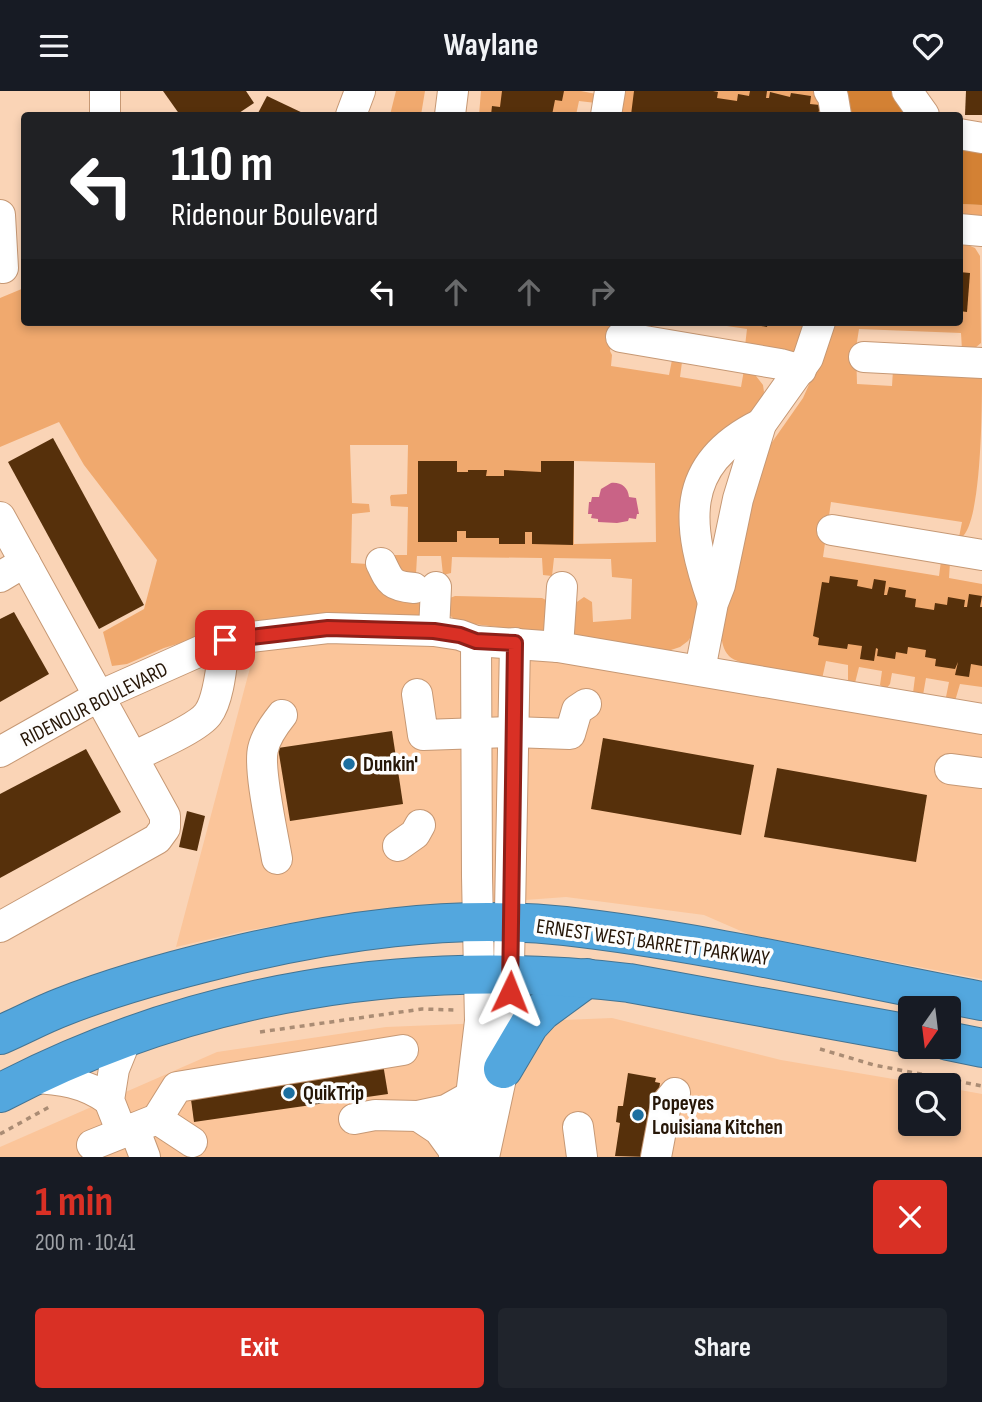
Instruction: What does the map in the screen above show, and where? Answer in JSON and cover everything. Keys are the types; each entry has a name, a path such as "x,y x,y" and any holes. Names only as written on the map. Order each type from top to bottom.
{"highway":[{"name":"ERNEST WEST BARRETT PARKWAY","path":"0,1035 62,1007 140,979 268,947 342,934 436,923 564,926 655,939 752,955 982,1001"},
{"path":"15,1085 127,1037 186,1017 273,994 354,982 495,974 587,978 629,983 898,1033"},
{"path":"503,1069 529,1025 542,1011 587,978"},
{"path":"961,1044 982,1048"}],"street":[{"path":"105,91 106,112"},
{"path":"352,112 360,91"},
{"path":"450,112 453,91"},
{"path":"606,112 610,91"},
{"path":"829,91 836,112"},
{"path":"907,91 922,112"},
{"path":"963,135 982,138"},
{"path":"0,215 9,265"},
{"path":"963,229 982,231"},
{"path":"700,670 738,499 757,437 808,358 819,326"},
{"path":"621,337 780,364 801,370"},
{"path":"864,357 982,363"},
{"path":"713,603 696,541 694,515 697,491 702,475 713,460 743,433 757,437"},
{"path":"0,517 13,570 99,696 165,816 165,828 157,839 0,927"},
{"path":"832,530 980,545"},
{"path":"381,563 390,581 400,587 425,587 434,631"},
{"path":"558,647 562,587"},
{"name":"RIDENOUR BOULEVARD","path":"0,752 99,696 225,640 328,628 434,631 460,635 476,641 558,647 982,719"},
{"path":"133,757 207,716 213,705 225,640"},
{"path":"476,641 476,732 495,923"},
{"path":"484,1157 503,1069 495,974 495,923 512,732 515,643"},
{"path":"417,694 423,735 476,732 570,734 577,711 586,704"},
{"path":"277,859 262,751 282,715"},
{"path":"950,769 982,773"},
{"path":"398,846 415,834 420,825"},
{"path":"455,1154 471,1096 479,1042 495,974"},
{"path":"109,1100 114,1069 127,1037"},
{"path":"92,1145 138,1127 177,1087 403,1050"},
{"path":"961,1058 982,1067"},
{"path":"15,1085 79,1083 94,1089 109,1100 138,1127 192,1142"},
{"path":"656,1157 666,1104 675,1093"},
{"path":"354,1119 375,1115 418,1116 446,1111 471,1096"},
{"path":"418,1116 439,1130 455,1154"},
{"path":"138,1127 145,1157"},
{"path":"578,1128 582,1157"}],"shaded area":[{"path":"396,91 425,91 422,112 391,112"},
{"path":"481,91 581,91 596,94 596,103 579,101 577,112 479,112"},
{"path":"621,91 819,91 827,112 618,112"},
{"path":"845,91 898,91 912,112 849,112"},
{"path":"963,142 982,144 982,205 963,204"},
{"path":"963,204 982,205 982,218 963,217"},
{"path":"963,243 975,248 980,256 981,343 975,348 962,350 961,333 859,329 856,348 857,384 892,386 893,370 982,374 977,488 968,528 961,538 962,522 831,502 823,557 939,576 941,561 950,562 949,578 982,584 982,687 960,684 955,701 947,700 946,697 949,682 926,678 923,695 913,693 915,677 892,673 886,689 880,685 882,671 859,667 855,683 848,682 848,665 826,661 822,679 745,664 729,656 724,649 722,624 761,458 803,398 823,353 831,326 963,326"},
{"path":"21,289 21,326 614,326 610,351 611,366 669,375 672,360 682,362 680,377 741,387 744,370 756,376 763,385 764,392 759,406 710,451 701,594 694,632 680,647 665,652 577,636 573,632 574,604 584,597 592,602 593,622 631,619 632,579 612,577 611,559 554,558 552,576 543,575 542,558 452,557 451,573 443,575 441,556 417,556 416,574 401,574 391,555 407,555 408,507 391,506 390,497 407,494 408,445 350,445 352,503 369,504 370,512 352,514 351,563 368,564 423,600 422,614 417,618 230,628 164,648 127,664 112,666 103,632 144,609 157,560 84,465 59,422 0,447 0,298","holes":["574,461 655,463 656,542 574,544"]},
{"path":"727,326 807,326 798,350 791,353 745,346 747,329"},
{"path":"611,483 623,486 629,497 636,498 639,514 636,519 629,518 628,521 617,523 598,522 598,519 591,518 592,514 588,514 592,497 599,497 601,489"},
{"path":"450,598 542,598 546,600 545,629 538,632 458,622 448,614"},
{"path":"333,642 437,645 568,662 982,731 982,979 750,935 704,915 566,897 426,907 306,920 176,947 255,649"},
{"path":"612,1018 781,1060 898,1080 898,1136 961,1136 961,1090 982,1094 982,1157 0,1157 0,1147 217,1052 386,1027"}],"building":[{"path":"163,91 246,91 254,103 240,112 178,112"},
{"path":"502,91 564,91 562,101 555,100 553,112 491,112 492,106 500,107"},
{"path":"634,91 713,91 718,92 717,98 737,101 738,94 749,96 750,91 767,91 766,98 769,98 770,92 790,97 791,93 811,96 810,104 820,105 819,112 631,112"},
{"path":"966,91 982,91 982,115 965,115"},
{"path":"267,96 301,112 259,112"},
{"path":"963,272 970,273 967,312 963,312"},
{"path":"53,438 144,605 99,629 8,462"},
{"path":"418,461 457,461 457,472 487,470 486,476 504,476 504,470 541,472 541,461 574,461 573,545 532,544 532,532 525,532 525,544 499,544 499,538 466,538 466,531 457,531 457,542 418,542"},
{"path":"830,576 858,580 857,586 872,589 874,579 886,581 884,595 887,595 889,587 906,590 905,597 916,599 915,607 934,610 935,603 947,605 948,597 965,600 964,607 967,607 969,594 982,596 982,666 971,664 969,677 955,675 958,662 955,669 935,666 936,659 925,657 926,650 908,647 907,654 896,652 895,659 877,656 876,648 874,661 860,659 862,646 848,644 847,649 818,645 819,638 813,636 822,582 829,583"},
{"path":"14,612 49,674 0,702 0,619"},
{"path":"392,731 403,804 290,821 278,748"},
{"path":"603,738 754,765 741,835 591,809"},
{"path":"86,749 121,812 0,878 0,794"},
{"path":"777,768 927,795 916,862 764,837"},
{"path":"187,811 205,816 197,851 179,847"},
{"name":"QuikTrip","path":"383,1064 388,1094 194,1122 190,1092"},
{"name":"Popeyes Louisiana Kitchen","path":"628,1073 656,1078 655,1082 660,1083 649,1157 615,1156 620,1123 616,1122 618,1106 623,1106"}],"place":[{"name":"Dunkin'","path":"349,764"},
{"name":"QuikTrip","path":"289,1093"},
{"name":"Popeyes Louisiana Kitchen","path":"638,1115"}],"route":[{"path":"225,640 328,628 434,631 460,635 476,641 515,643 510,992"}]}
